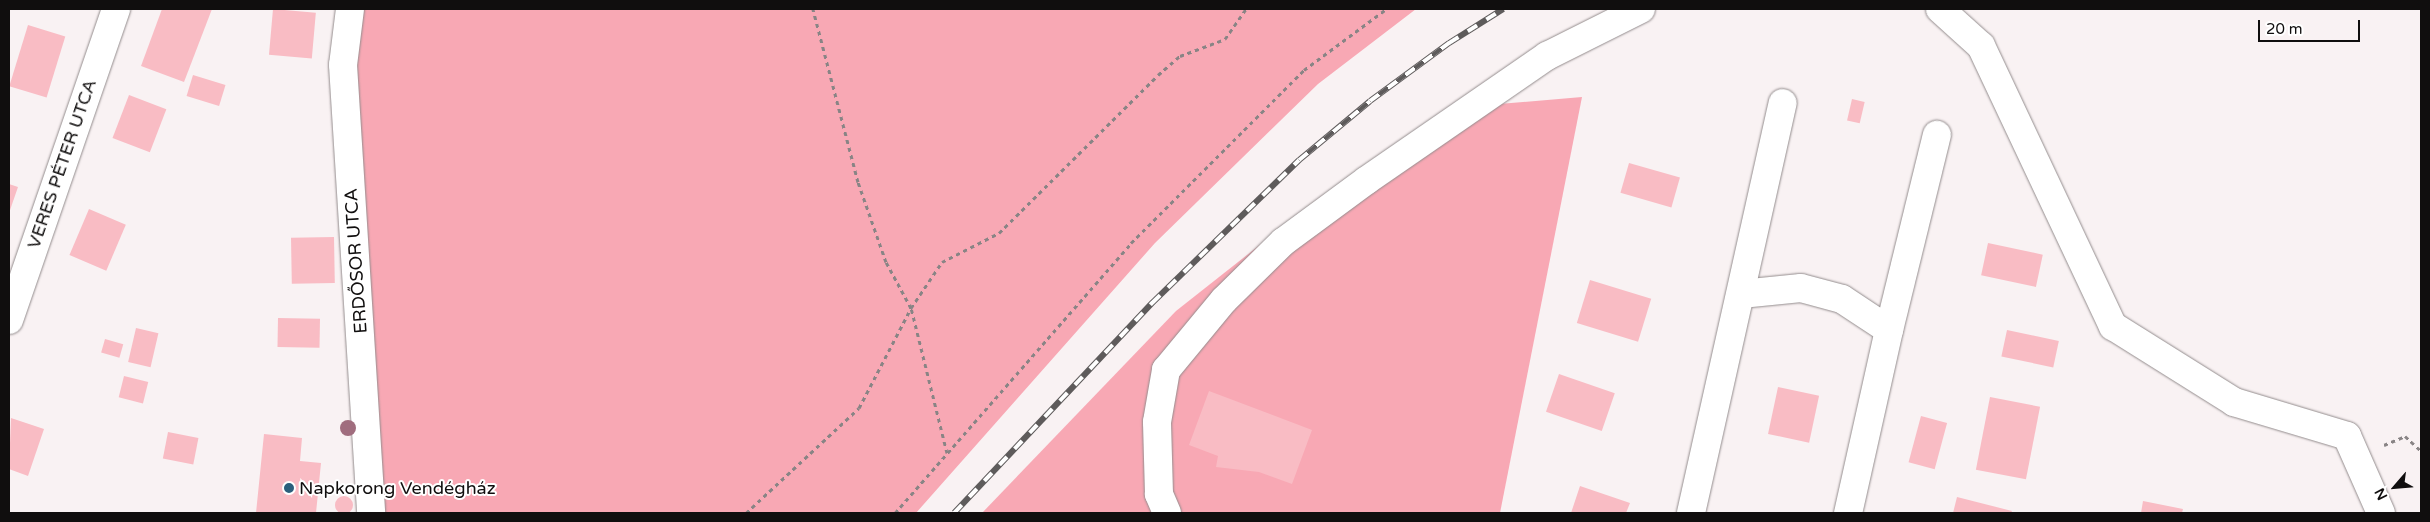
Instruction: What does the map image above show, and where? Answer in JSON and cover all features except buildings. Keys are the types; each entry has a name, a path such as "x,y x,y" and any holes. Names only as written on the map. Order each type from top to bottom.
{"street":[{"name":"VERES PÉTER UTCA","path":"9,320 116,9"},
{"name":"ERDŐSOR UTCA","path":"350,9 342,65 371,513"},
{"path":"1167,513 1160,494 1156,422 1166,370 1224,300 1283,242 1367,180 1547,56 1641,9"},
{"path":"1940,9 1980,46 2114,326 2234,402 2347,436 2381,513"},
{"path":"1691,513 1783,102"},
{"path":"1848,513 1889,330 1937,135"},
{"path":"1741,294 1801,288 1842,299 1889,330"}],"path":[{"path":"812,9 858,182 886,262 911,308 948,453"},
{"path":"746,513 859,408 911,308 942,262 999,233 1158,75 1180,56 1225,39 1246,9"},
{"path":"895,513 1130,243 1304,70 1386,9"},
{"path":"2356,456 2405,436 2421,451"}],"shaded area":[{"path":"350,9 1416,9 1318,84 1155,243 916,513 371,513"},
{"path":"1582,97 1500,513 982,513 1176,311 1323,195 1487,105"}],"railway":[{"path":"954,513 1152,303 1299,160 1370,101 1449,43 1503,9"}],"place":[{"name":"Napkorong Vendégház","path":"289,488"}]}
